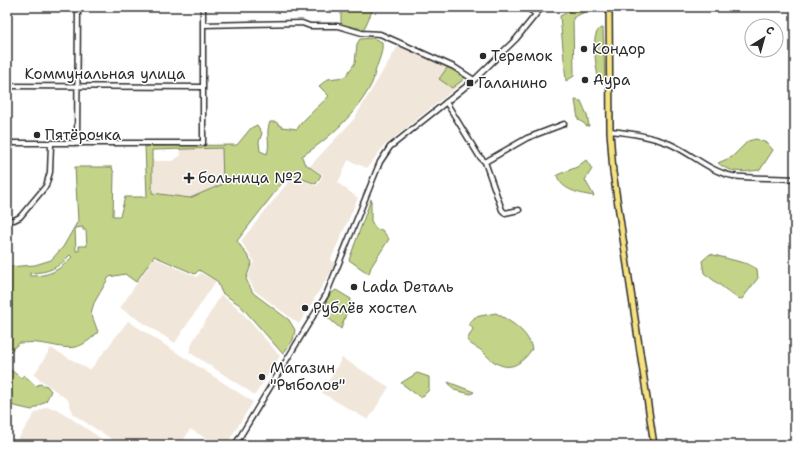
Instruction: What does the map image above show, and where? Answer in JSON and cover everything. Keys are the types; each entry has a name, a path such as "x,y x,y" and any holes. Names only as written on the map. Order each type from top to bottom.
{"main road":[{"path":"608,8 610,131 617,204 654,445"}],"street":[{"path":"77,144 78,7"},
{"path":"7,143 203,143 203,7"},
{"path":"526,7 536,14"},
{"path":"237,444 326,294 380,162 390,147 398,139 474,80 516,39 542,7"},
{"path":"203,25 302,23 310,26 338,26 362,33 380,34 454,67 474,80"},
{"name":"Коммунальная улица","path":"7,86 203,87"},
{"path":"446,102 478,156 485,162 502,210 505,213 519,210"},
{"path":"485,162 527,138 564,124"},
{"path":"610,131 638,134 670,144 711,167 733,176 774,176 795,179"},
{"path":"7,220 14,220 20,217 46,186 50,172 51,144"}],"shaded area":[{"path":"398,46 450,68 463,82 384,146 367,168 348,160 338,183 358,198 331,259 335,265 299,324 255,291 248,278 254,261 241,241 290,180 305,181 317,186 323,175 310,166 354,119"},
{"name":"больница №2","path":"182,147 229,148 224,187 183,207 147,192 146,157 156,161 173,161 181,155 180,150"},
{"path":"154,258 197,277 200,273 216,281 175,343 120,308"},
{"path":"221,295 237,307 280,356 255,395 189,352 193,341"},
{"path":"128,321 253,402 226,445 217,445 190,429 181,445 121,445 74,415 68,400 34,375 51,348 90,370"},
{"path":"342,358 389,387 368,420 322,393"},
{"path":"46,407 57,409 111,445 14,445 35,413"}],"green space":[{"path":"341,7 374,7 364,29 341,25"},
{"path":"578,7 594,7 573,18 574,76 566,81 560,16"},
{"path":"603,28 605,81 602,83 598,79 595,51 595,37 597,31"},
{"path":"373,38 382,42 382,49 372,83 359,104 342,124 322,142 302,156 304,163 321,175 316,184 289,174 237,241 252,262 246,279 253,293 289,320 295,330 293,340 283,354 240,305 222,293 217,281 199,270 195,274 154,256 136,282 125,274 109,277 94,303 91,313 98,332 83,344 70,348 35,343 19,343 7,354 7,267 35,265 51,260 63,247 78,221 75,167 112,167 114,174 113,216 120,216 125,197 147,197 145,146 237,145 251,128 257,125 262,133 259,142 260,151 267,154 268,130 270,122 276,122 282,127 297,129 302,122 329,96 319,86 328,79 345,77 355,63 357,44 360,39","holes":["222,148 223,184 190,198 152,193 152,150","83,227 83,230 86,230 87,246 79,246 79,251 76,251 75,228","70,255 72,257 53,272 43,275 30,276 30,273 48,271"]},
{"path":"449,65 463,74 464,79 452,88 439,79"},
{"path":"575,100 581,101 587,115 589,126 578,119"},
{"path":"756,139 767,143 773,150 760,170 743,172 733,171 718,163 732,157 748,141"},
{"path":"586,160 592,169 585,180 594,196 583,194 567,188 562,184 557,175 577,167"},
{"path":"371,199 371,221 376,229 382,230 389,239 371,267 369,274 349,260"},
{"path":"710,254 748,264 757,269 758,278 742,299 737,298 704,273 702,261"},
{"path":"336,290 351,299 341,329 326,316 326,301"},
{"path":"496,313 523,332 530,343 532,349 521,362 515,365 503,366 497,363 467,340 473,329 469,324 475,317"},
{"path":"7,367 21,378 24,375 36,386 40,384 47,386 51,391 46,401 32,410 10,405 7,406"},
{"path":"417,373 429,377 429,390 421,398 401,383"},
{"path":"448,382 474,392 471,394 454,390"}],"place":[{"name":"Кондор","path":"584,49"},
{"name":"Теремок","path":"483,56"},
{"name":"Аура","path":"585,80"},
{"name":"Галанино","path":"470,83"},
{"name":"Пятёрочка","path":"37,135"},
{"name":"больница №2","path":"189,178"},
{"name":"Lada Dеталь","path":"354,287"},
{"name":"Рублёв хостел","path":"305,308"},
{"name":"Магазин \"Рыболов\"","path":"262,377"}]}
